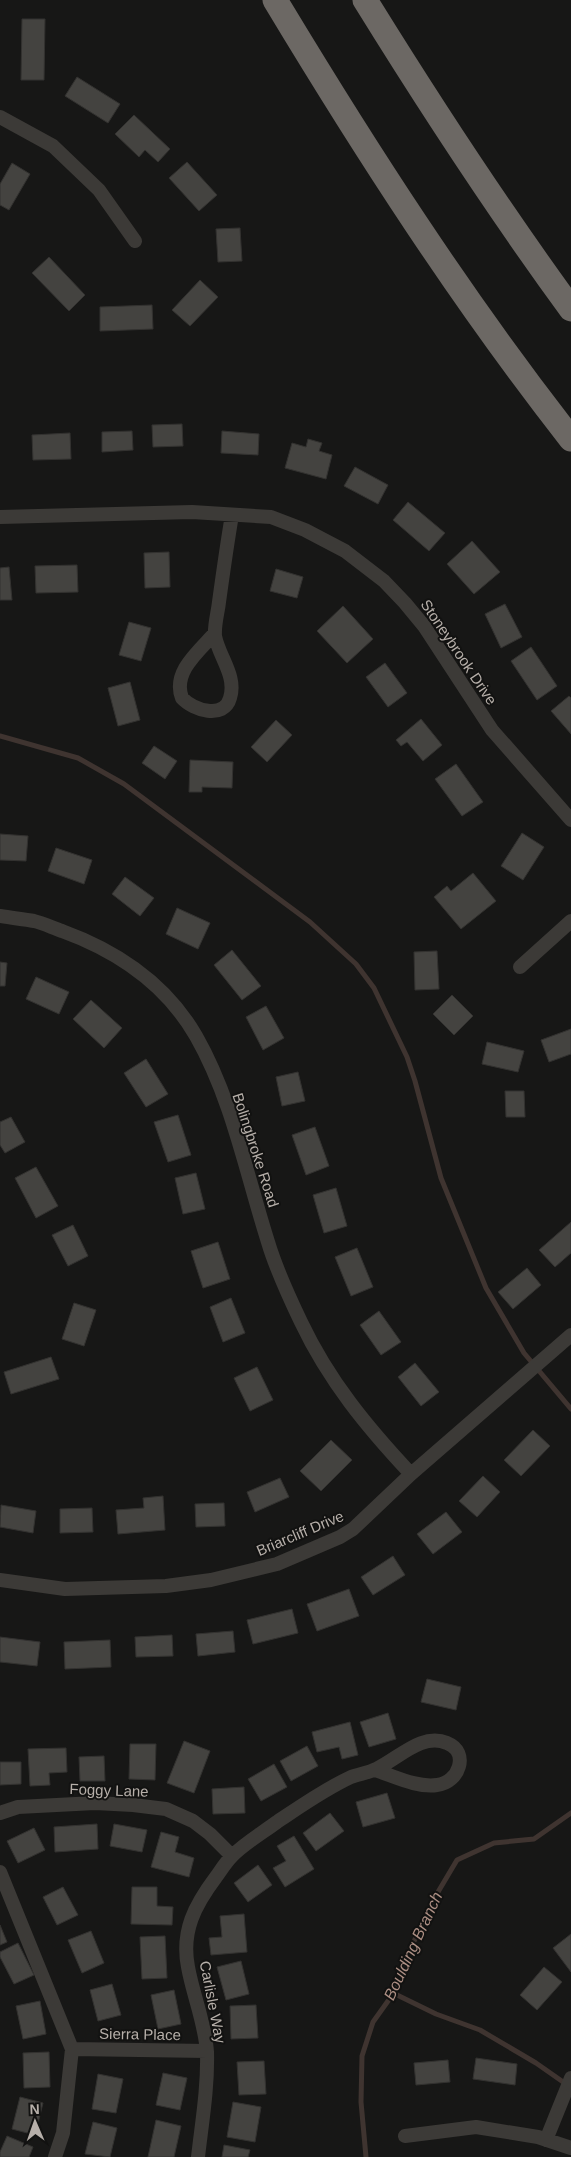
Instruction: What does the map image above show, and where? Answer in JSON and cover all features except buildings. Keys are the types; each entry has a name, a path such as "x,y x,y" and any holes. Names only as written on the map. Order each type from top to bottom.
{"highway":[{"path":"275,0 356,133 424,235 493,334 571,439"},
{"path":"366,0 422,91 483,184 571,309"}],"street":[{"path":"0,117 53,146 99,190 136,241"},
{"name":"Stoneybrook Drive","path":"0,517 192,512 271,517 305,530 345,551 384,581 424,626 492,730 571,820"},
{"path":"215,632 187,665 180,678 179,687 182,698 199,710 217,710 228,703 230,698 230,674 215,632 232,515"},
{"name":"Bolingbroke Road","path":"0,916 34,921 98,945 118,956 146,977 180,1014 195,1034 209,1061 245,1159 268,1243 301,1323 335,1385 365,1424 411,1474"},
{"path":"520,966 571,921"},
{"name":"Briarcliff Drive","path":"0,1580 66,1589 166,1586 211,1580 277,1564 354,1529 411,1474 571,1335"},
{"name":"Carlisle Way","path":"198,2157 204,2106 207,2051 201,2016 188,1966 186,1936 193,1912 199,1899 232,1856 249,1842 333,1786 353,1776 376,1770 420,1743 433,1740 444,1741 453,1745 458,1751 460,1760 459,1769 455,1776 448,1782 437,1785 415,1783 376,1770"},
{"name":"Foggy Lane","path":"0,1813 18,1807 95,1803 166,1809 193,1821 210,1834 232,1856"},
{"path":"0,1872 72,2049 63,2133 55,2157"},
{"name":"Sierra Place","path":"72,2049 207,2051"},
{"path":"546,2140 571,2078"},
{"path":"405,2136 476,2127 546,2140 571,2148"}],"waterway":[{"path":"0,736 78,758 124,784 310,922 356,964 374,988 407,1057 441,1178 486,1288 524,1353 571,1409"},
{"name":"Boulding Branch","path":"366,2157 361,2102 362,2056 373,2022 393,1994 401,1968 438,1892 457,1860 494,1843 534,1839 571,1813"},
{"path":"393,1993 436,2014 480,2030 536,2063 566,2084"}]}
